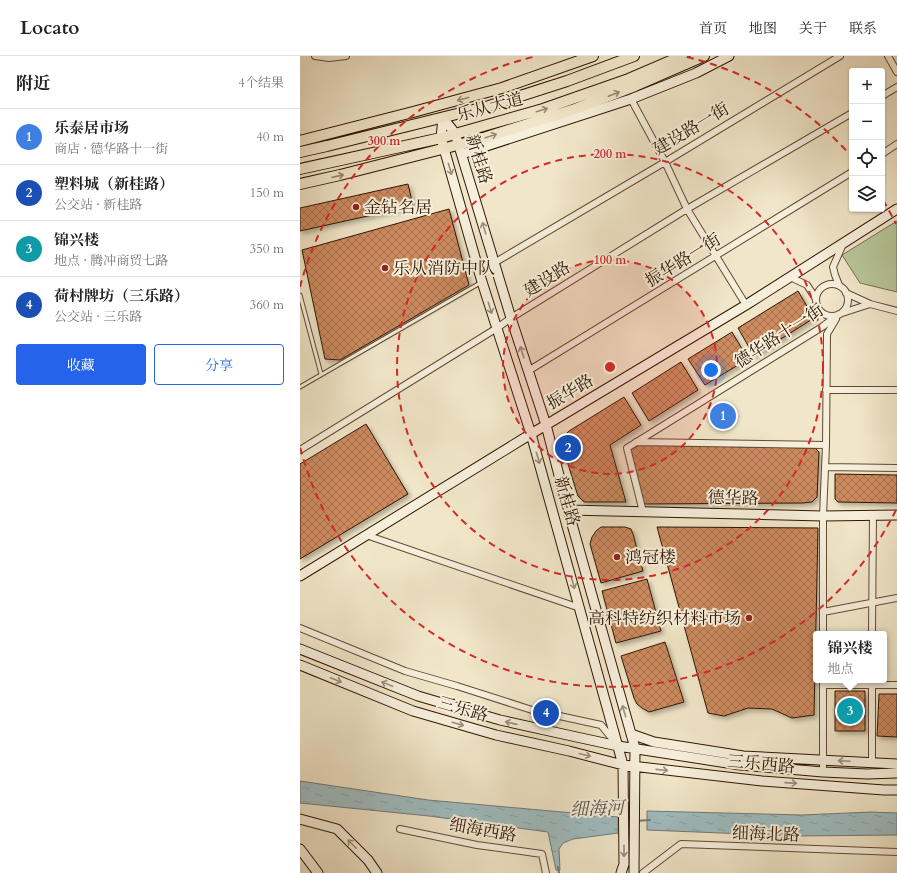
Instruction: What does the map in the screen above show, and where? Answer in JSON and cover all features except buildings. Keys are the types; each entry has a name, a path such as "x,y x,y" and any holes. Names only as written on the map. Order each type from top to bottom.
{"main road":[{"path":"300,141 502,88 593,56"},
{"name":"乐从大道","path":"300,152 489,106 567,81 634,56"},
{"name":"乐从大道","path":"300,169 441,138 543,110 626,80 682,56"},
{"path":"300,184 444,148 460,149 477,140 575,109 636,86 704,56"}],"street":[{"path":"315,56 329,58 346,56"},
{"path":"460,149 631,99 696,73 729,56"},
{"name":"建设路一街","path":"494,263 840,56"},
{"path":"888,56 897,72"},
{"path":"885,94 897,87"},
{"path":"631,99 665,162 687,209 746,305"},
{"name":"建设路","path":"300,450 687,209 849,115"},
{"name":"新桂路","path":"443,118 455,133 511,318 546,425 568,510 635,748 634,873"},
{"name":"新桂路","path":"443,118 441,138 482,282 531,434 623,765 624,864 621,873"},
{"path":"885,152 897,144"},
{"name":"振华路一街","path":"528,371 849,174"},
{"name":"振华路","path":"300,576 531,434 746,305 897,209"},
{"path":"823,631 823,516 826,445 827,334 848,302 848,297 843,288 839,285 833,267 843,243"},
{"path":"790,277 807,285 816,299 819,310 828,315 834,316 870,304"},
{"path":"816,299 820,289 824,286 830,284 839,285"},
{"path":"846,293 870,304 897,311"},
{"name":"德华路十一街","path":"636,442 822,327 839,314"},
{"path":"826,390 897,390"},
{"path":"643,512 627,448 636,442 826,445"},
{"path":"825,467 897,468"},
{"name":"德华路","path":"568,510 823,516 897,515"},
{"path":"872,631 873,515"},
{"path":"366,535 580,608"},
{"path":"823,612 897,598"},
{"path":"300,628 405,671 532,710 601,725 618,746"},
{"name":"三乐路","path":"300,649 418,696 500,720 618,746 740,765 823,772 897,774"},
{"name":"三乐路","path":"300,665 413,710 496,735 569,751 623,765"},
{"path":"823,683 823,772"},
{"path":"872,683 872,763"},
{"path":"880,683 897,685"},
{"path":"631,734 654,742 743,756 897,764"},
{"name":"三乐西路","path":"623,765 762,781 897,790"},
{"path":"300,819 337,829 368,860 377,873"},
{"name":"细海西路","path":"400,829 477,845 542,854 546,873"},
{"name":"细海北路","path":"643,873 681,844 897,852"},
{"path":"300,849 318,873"}],"lane":[{"path":"300,387 482,282"},
{"path":"300,295 321,374"}],"green space":[{"path":"897,221 897,292 860,283 842,255"}],"water":[{"path":"300,781 428,800 618,817 618,833 573,839 563,843 559,849 560,870 556,870 548,832 429,816 300,803"},
{"path":"647,811 802,815 871,812 897,813 897,835 796,836 647,830"}],"waterway":[{"name":"细海河","path":"636,821 650,820"},
{"path":"558,867 559,873"}],"place":[{"name":"金钻名居","path":"356,207"},
{"name":"乐从消防中队","path":"385,268"},
{"name":"乐泰居市场","path":"723,416"},
{"name":"塑料城（新桂路）","path":"568,448"},
{"name":"鸿冠楼","path":"617,557"},
{"name":"高科特纺织材料市场","path":"749,618"},
{"name":"锦兴楼","path":"850,711"},
{"name":"荷村牌坊（三乐路）","path":"546,713"}]}
